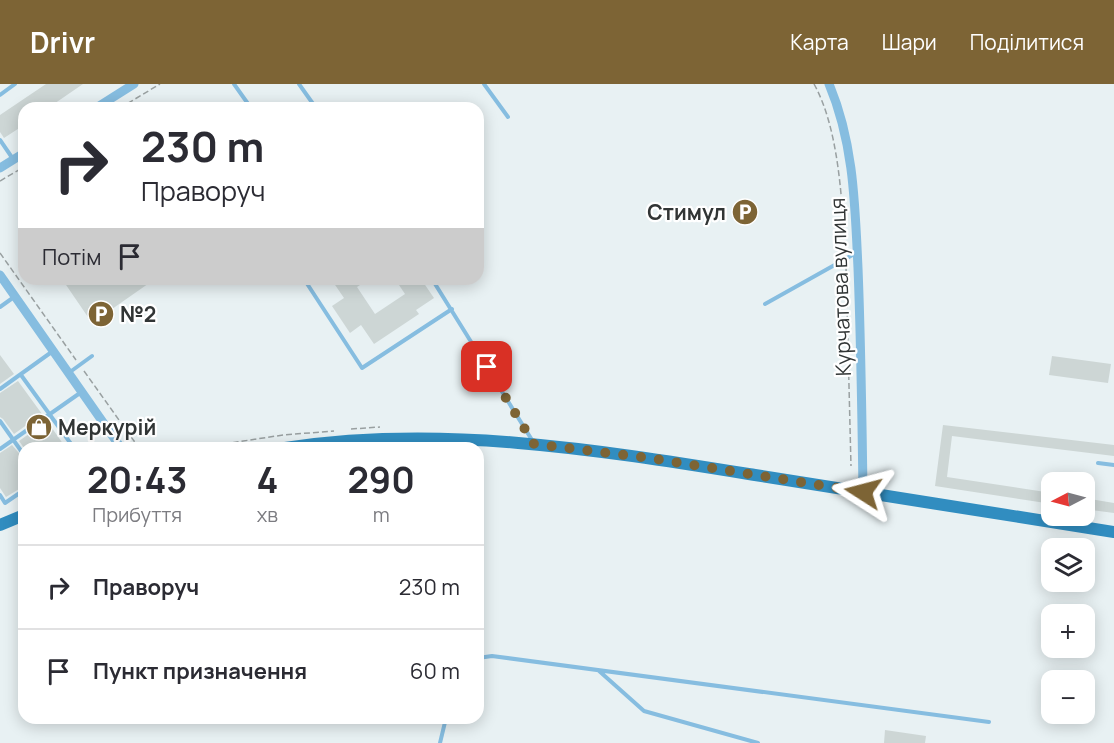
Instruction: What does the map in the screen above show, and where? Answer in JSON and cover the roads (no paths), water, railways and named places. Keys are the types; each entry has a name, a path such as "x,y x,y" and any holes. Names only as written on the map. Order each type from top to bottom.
{"main road":[{"path":"349,442 430,439 534,444 649,458 1114,532"},
{"path":"0,525 18,518"}],"street":[{"name":"Курчатова вулиця","path":"829,84 838,106 850,159 862,371 863,492"},
{"path":"105,102 128,86"},
{"path":"0,168 18,157"},
{"path":"0,275 117,442"}],"lane":[{"path":"0,94 15,84"},
{"path":"234,84 247,102"},
{"path":"299,84 312,102"},
{"path":"484,84 508,117"},
{"path":"0,140 13,160"},
{"path":"765,304 857,252"},
{"path":"308,285 362,368 452,309"},
{"path":"436,285 534,444"},
{"path":"0,307 15,296"},
{"path":"0,389 54,351"},
{"path":"69,372 92,356"},
{"path":"21,375 70,442"},
{"path":"0,449 82,391"},
{"path":"0,421 18,447"},
{"path":"1098,463 1114,465"},
{"path":"0,495 5,503 18,494"},
{"path":"484,657 492,656 989,722"},
{"path":"597,670 644,711 758,743"},
{"path":"440,743 445,724"}],"place":[{"name":"Стимул","path":"745,212"},
{"name":"№2","path":"101,314"},
{"name":"Меркурій","path":"39,427"}]}
